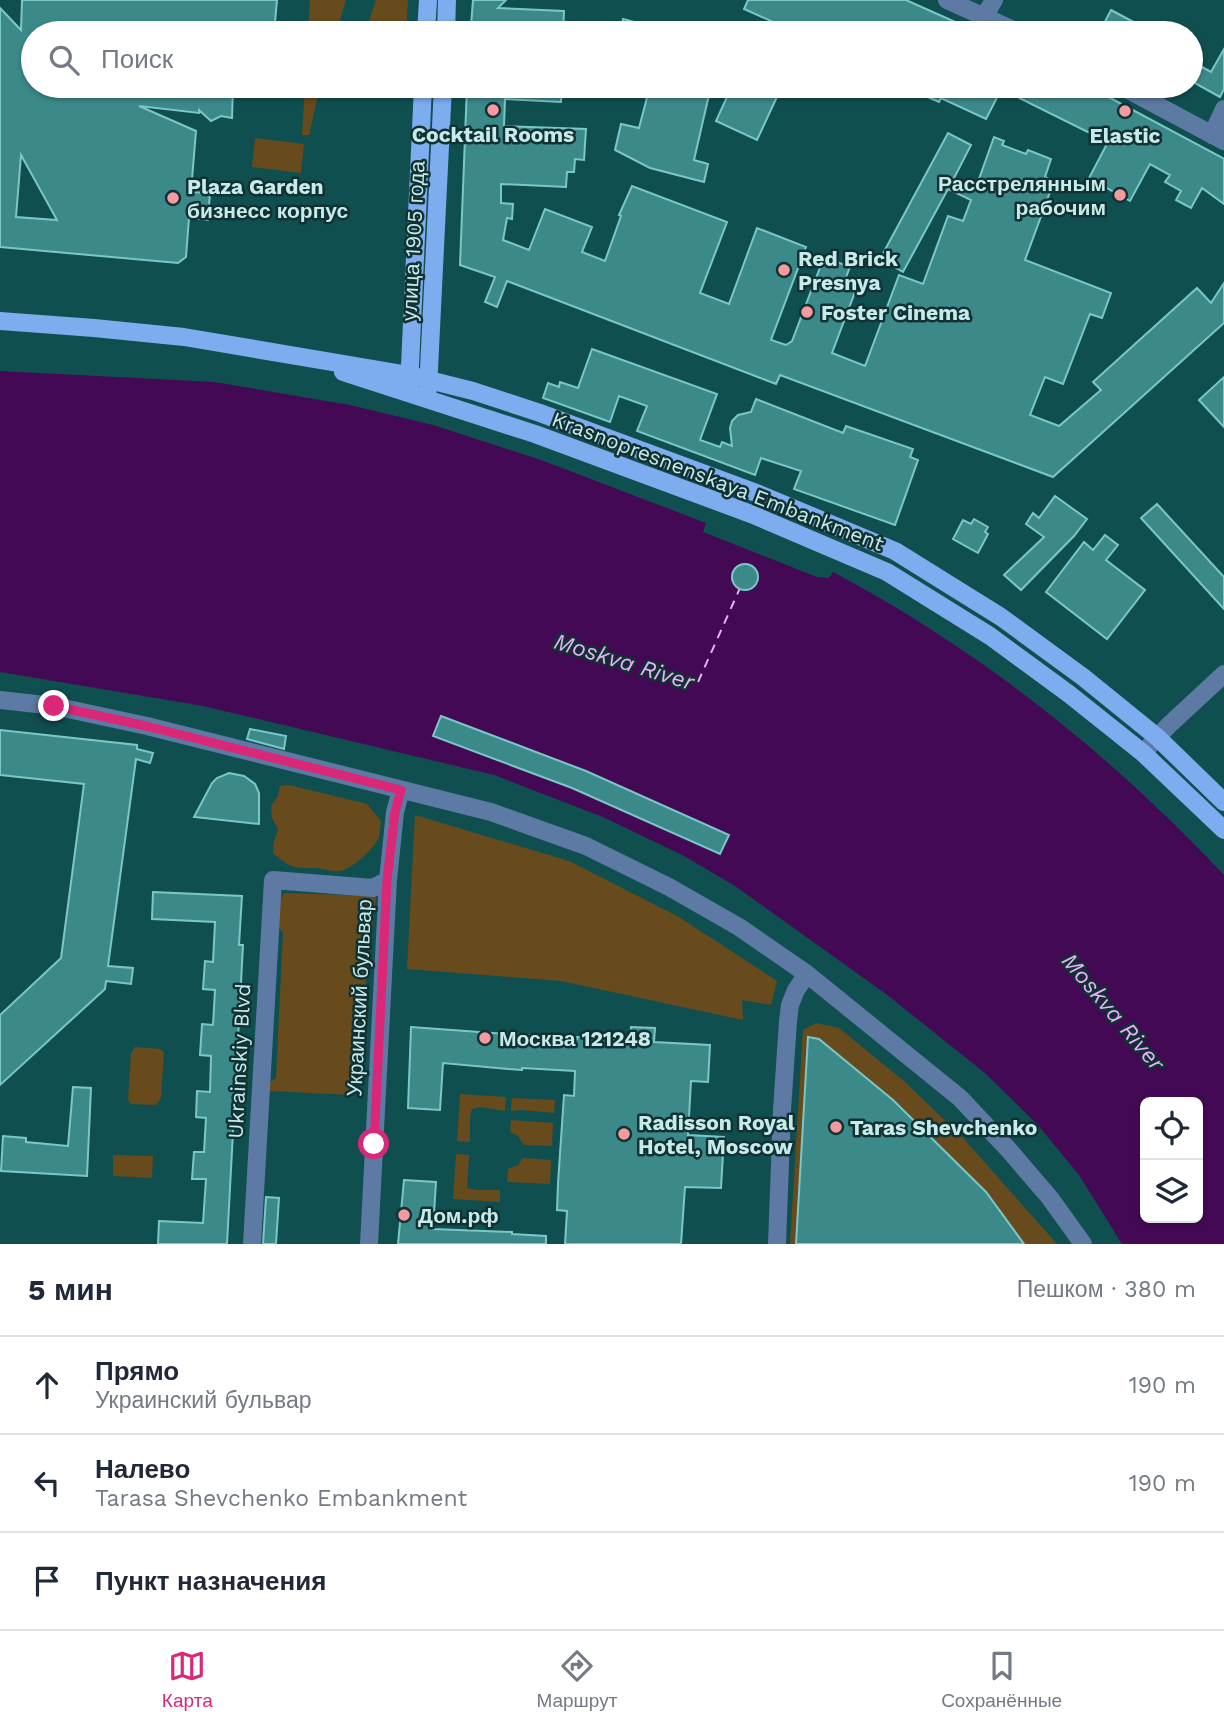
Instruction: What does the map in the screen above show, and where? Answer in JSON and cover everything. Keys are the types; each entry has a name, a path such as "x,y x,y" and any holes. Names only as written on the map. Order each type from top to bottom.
{"main road":[{"path":"427,21 428,0"},
{"path":"446,21 447,0"},
{"name":"улица 1905 года","path":"408,394 422,98"},
{"name":"улица 1905 года","path":"427,399 442,98"},
{"name":"Krasnopresnenskaya Embankment","path":"0,321 184,337 428,379 540,413 759,494 895,551 1001,617 1083,677 1157,737 1224,802"},
{"name":"Krasnopresnenskaya Embankment","path":"287,353 408,394 492,418 688,491 887,572 990,636 1069,694 1143,753 1224,830"}],"street":[{"path":"947,0 993,21"},
{"path":"984,17 994,0"},
{"path":"1143,98 1218,138 1224,109"},
{"path":"1143,753 1224,674"},
{"path":"0,700 54,706 133,723 491,812 586,846 669,887 739,927 807,974 960,1098 1008,1149 1083,1244"},
{"name":"Украинский бульвар","path":"369,1244 387,880 395,812 401,790"},
{"name":"Украинский бульвар","path":"273,880 373,888 387,880"},
{"name":"Ukrainskiy Blvd","path":"252,1244 273,880"},
{"path":"777,1244 788,1021 793,997 807,974"}],"shaded area":[{"path":"310,0 346,0 340,21 309,21"},
{"path":"376,0 408,0 407,21 369,21"},
{"path":"304,98 317,98 309,135 302,135"},
{"path":"255,138 304,144 301,173 252,167"},
{"path":"289,785 367,804 381,821 377,842 362,858 344,870 298,867 284,862 273,853 278,829 272,818 271,806 278,796 280,786"},
{"path":"415,815 569,861 679,917 777,981 771,1005 742,1000 743,1020 561,981 407,969"},
{"path":"284,893 376,896 353,1095 269,1091 270,1082 276,1078 283,932 276,926 277,905"},
{"path":"816,1023 839,1028 905,1082 963,1138 1057,1244 790,1244 803,1030"},
{"path":"135,1047 160,1049 164,1052 161,1098 156,1105 131,1104 128,1100 131,1053"},
{"path":"460,1094 506,1097 505,1111 481,1107 472,1109 470,1142 457,1141"},
{"path":"512,1098 555,1100 554,1113 511,1111"},
{"path":"511,1120 553,1123 552,1146 524,1145 518,1136 510,1132"},
{"path":"456,1154 469,1155 467,1188 500,1190 500,1202 453,1199"},
{"path":"113,1155 153,1156 152,1178 113,1176"},
{"path":"523,1158 551,1160 550,1184 507,1182 508,1169 518,1165"}],"water":[{"name":"Moskva River","path":"0,371 214,382 350,405 433,425 541,460 706,523 703,532 817,577 829,578 833,572 940,635 1041,707 1135,788 1224,875 1224,1244 1122,1244 1079,1175 1037,1124 986,1074 886,994 735,886 684,856 603,817 494,775 203,706 0,672"}],"building":[{"path":"22,0 277,0 275,21 21,21"},
{"path":"473,0 506,0 498,8 564,11 564,21 471,21"},
{"path":"748,0 906,0 953,21 771,21 744,9"},
{"path":"0,8 21,30 21,98 233,98 232,118 221,116 211,121 199,110 199,113 139,106 196,131 191,192 210,193 208,220 189,218 186,257 178,263 0,247","holes":["21,155 57,220 16,217"]},
{"path":"1111,10 1132,21 1105,21"},
{"path":"1224,49 1224,89 1220,97 1203,88 1203,68 1211,72"},
{"path":"467,98 561,98 561,102 505,99 504,126 586,129 584,160 575,159 574,172 567,172 566,187 501,184 501,203 513,204 512,219 507,218 503,240 529,250 545,209 592,227 582,252 605,261 621,216 619,215 632,186 727,222 700,293 729,304 757,228 806,247 771,340 786,345 792,341 824,257 850,267 842,287 855,292 832,353 865,366 899,275 923,284 948,216 963,221 971,200 948,189 903,272 880,259 948,133 971,145 952,182 975,190 994,137 1004,141 1002,145 1026,154 1028,150 1051,159 1045,177 1054,181 1025,260 1111,293 1102,318 1090,314 1063,384 1045,377 1030,415 1059,426 1101,390 1093,382 1197,288 1211,303 1224,283 1224,323 1053,477 780,375 776,384 507,281 497,307 485,302 495,277 460,265"},
{"path":"647,98 708,98 694,160 708,164 704,182 650,168 615,150 621,124 639,128"},
{"path":"727,98 776,98 757,140 716,121"},
{"path":"941,98 997,98 986,119"},
{"path":"1019,98 1110,98 1224,159 1224,204 1202,188 1191,208 1176,200 1181,191 1165,182 1170,175 1150,164 1130,201 1089,178 1108,142"},
{"path":"592,349 717,394 700,440 720,447 722,442 732,446 732,421 738,415 751,412 756,399 843,433 846,426 913,449 910,457 918,460 895,525 794,489 801,471 761,458 755,475 637,431 647,406 619,396 610,422 543,398 548,383 559,387 560,382 578,388"},
{"path":"1224,377 1224,427 1199,400"},
{"path":"1055,496 1087,519 1021,590 1004,575 1044,537 1026,524 1033,513 1039,518"},
{"path":"1157,504 1224,577 1224,609 1141,518"},
{"path":"974,519 988,527 985,532 988,534 978,553 953,539 963,520 971,524"},
{"path":"1105,535 1118,545 1106,560 1145,590 1107,639 1046,592 1084,542 1093,550"},
{"path":"745,564 754,568 758,577 754,586 745,590 736,586 732,577 736,568"},
{"path":"441,716 586,771 729,835 720,854 572,788 433,736"},
{"path":"250,729 286,736 284,749 247,739"},
{"path":"0,730 137,745 137,749 153,753 150,763 136,759 108,966 133,968 131,984 106,981 105,989 0,1085 0,1015 61,958 84,784 0,775"},
{"path":"229,773 244,776 255,784 259,793 259,824 194,817 212,783"},
{"path":"153,892 242,896 239,945 243,945 227,1244 158,1244 159,1221 203,1223 206,1179 192,1179 194,1152 204,1152 206,1118 196,1117 197,1091 210,1092 211,1056 200,1055 202,1024 213,1025 215,990 203,989 205,961 213,962 215,922 152,919"},
{"name":"Radisson Royal Hotel, Moscow","path":"411,1027 577,1039 630,1040 631,1027 655,1028 654,1042 710,1045 708,1082 691,1081 688,1135 724,1137 721,1188 685,1187 681,1244 565,1244 567,1211 557,1210 558,1183 564,1095 574,1096 575,1071 522,1070 443,1063 440,1110 408,1108"},
{"path":"808,1037 819,1039 893,1100 986,1192 1024,1244 796,1244"},
{"path":"73,1087 91,1088 87,1176 1,1171 3,1136 26,1138 26,1142 68,1146"},
{"path":"404,1180 436,1182 433,1229 546,1236 546,1244 398,1244"},
{"path":"266,1197 279,1198 276,1244 263,1244"}],"ferry route":[{"path":"698,682 740,588"}],"place":[{"name":"Cocktail Rooms","path":"493,110"},
{"name":"Elastic","path":"1125,111"},
{"name":"Расстрелянным рабочим","path":"1120,195"},
{"name":"Plaza Garden бизнесс корпус","path":"173,198"},
{"name":"Red Brick Presnya","path":"784,270"},
{"name":"Foster Cinema","path":"807,312"},
{"name":"Москва 121248","path":"485,1038"},
{"name":"Taras Shevchenko","path":"836,1127"},
{"name":"Radisson Royal Hotel, Moscow","path":"624,1134"},
{"name":"Дом.рф","path":"404,1215"}],"route":[{"path":"54,706 146,726 401,790 395,812 387,880 374,1144"}]}
